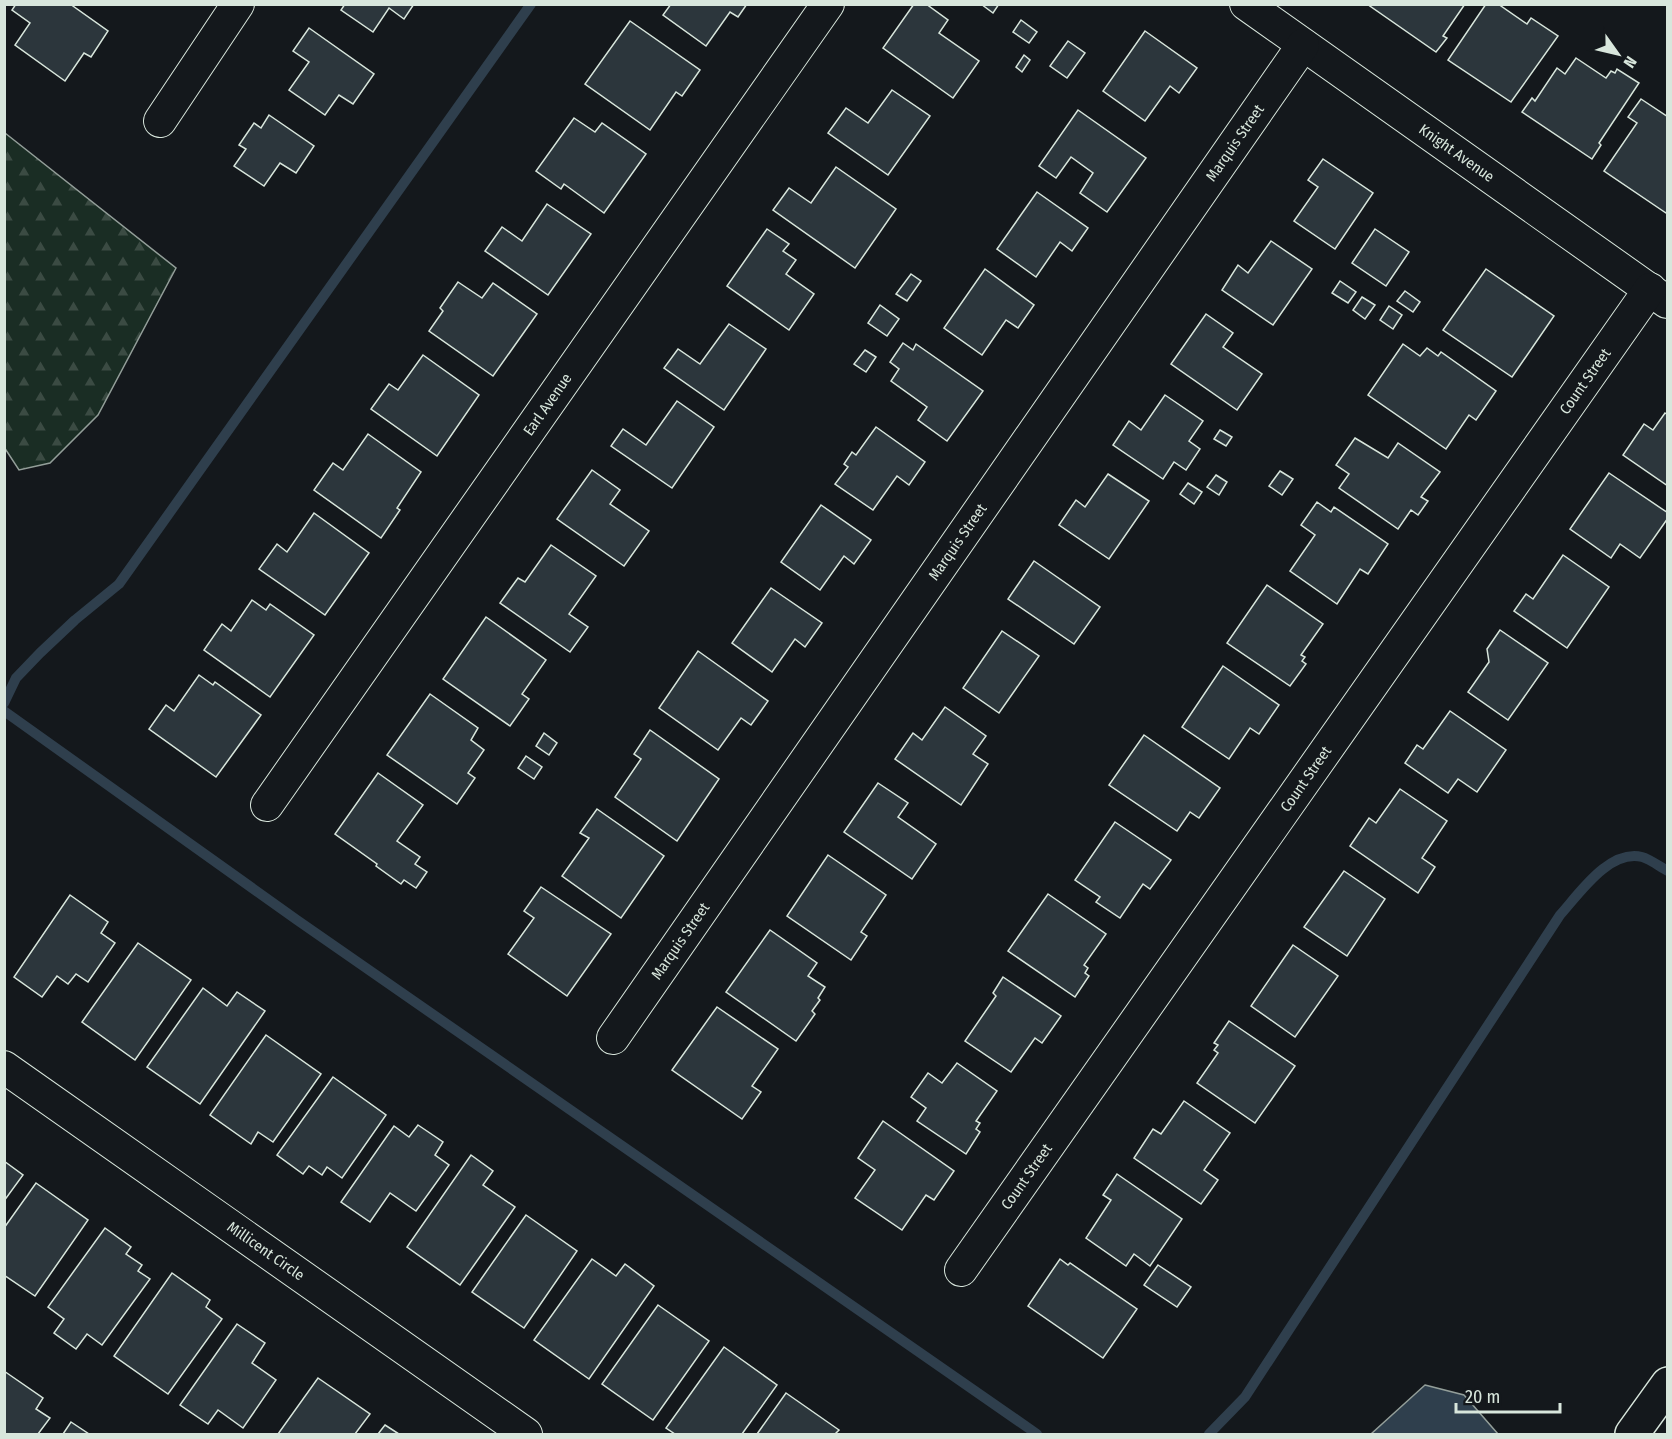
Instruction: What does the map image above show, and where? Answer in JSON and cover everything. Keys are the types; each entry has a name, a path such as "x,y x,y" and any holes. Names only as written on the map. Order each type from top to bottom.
{"street":[{"path":"160,121 238,4"},
{"name":"Earl Avenue","path":"267,805 828,4"},
{"name":"Knight Avenue","path":"1245,4 1659,296"},
{"name":"Marquis Street","path":"613,1038 1303,45"},
{"name":"Count Street","path":"961,1270 1659,296"},
{"name":"Millicent Circle","path":"4,1067 526,1434"},
{"path":"1632,1434 1668,1384"}],"green space":[{"path":"5,133 176,268 98,415 50,463 19,470 4,447"}],"water":[{"path":"1425,1385 1464,1395 1498,1434 1371,1434"}],"building":[{"path":"16,4 70,4 108,31 91,57 84,53 65,81 15,45 30,23 12,10"},
{"path":"345,4 414,4 404,19 389,8 373,32 341,10"},
{"path":"671,4 747,4 738,17 730,12 706,46 663,15"},
{"path":"914,4 926,4 948,20 939,33 979,61 953,98 883,48"},
{"path":"981,4 999,4 993,13"},
{"path":"1367,4 1465,4 1443,36 1447,38 1436,52"},
{"path":"1486,4 1498,4 1527,24 1531,18 1558,36 1511,102 1448,60"},
{"path":"1021,20 1037,32 1029,43 1013,32"},
{"path":"630,21 700,70 682,96 676,92 650,130 585,84"},
{"path":"309,28 374,74 353,104 339,95 325,115 289,90 309,62 293,51"},
{"path":"1145,31 1197,68 1179,93 1170,86 1145,121 1103,91"},
{"path":"1068,41 1085,53 1067,78 1050,66"},
{"path":"1024,55 1030,60 1022,72 1016,67"},
{"path":"1576,58 1606,78 1611,71 1615,73 1617,69 1639,83 1599,143 1601,145 1592,159 1522,112 1532,98 1535,101 1557,68 1565,74"},
{"path":"892,90 930,116 888,175 828,133 846,108 868,123"},
{"path":"1641,99 1668,117 1668,210 1666,213 1604,171 1637,123 1628,117"},
{"path":"1078,110 1146,158 1107,212 1080,193 1093,173 1071,157 1056,178 1039,166"},
{"path":"269,115 314,146 296,173 280,163 264,186 234,166 246,149 239,145 254,123 261,128"},
{"path":"574,118 595,132 602,123 646,154 604,213 564,184 561,189 536,171"},
{"path":"1323,159 1373,193 1335,249 1294,221 1318,187 1308,180"},
{"path":"836,167 896,209 855,268 773,210 789,188 811,203"},
{"path":"1037,192 1088,228 1072,251 1060,242 1036,277 997,249"},
{"path":"547,204 591,234 548,295 485,251 502,227 522,241"},
{"path":"767,229 789,244 783,251 796,260 786,274 814,294 789,330 727,286"},
{"path":"1375,229 1409,252 1386,286 1352,263"},
{"path":"1271,241 1312,269 1273,325 1222,290 1238,265 1248,273"},
{"path":"985,269 1034,305 1018,328 1006,320 982,355 944,328"},
{"path":"1486,269 1554,316 1512,377 1443,330"},
{"path":"911,274 921,281 907,301 896,294"},
{"path":"1340,281 1356,292 1348,303 1332,293"},
{"path":"458,282 482,298 493,283 537,314 493,376 429,331 443,311 440,308"},
{"path":"1405,291 1420,302 1413,312 1397,301"},
{"path":"1362,297 1375,305 1365,319 1353,310"},
{"path":"880,305 899,319 887,336 868,323"},
{"path":"1389,306 1402,315 1393,329 1380,320"},
{"path":"1206,314 1233,333 1223,347 1262,374 1237,410 1171,364"},
{"path":"729,324 766,349 724,410 664,368 678,349 700,364"},
{"path":"903,343 913,350 916,344 983,391 947,441 918,420 927,407 891,381 899,369 890,362"},
{"path":"1403,344 1420,356 1427,348 1438,356 1441,352 1496,391 1476,420 1469,415 1446,449 1368,395"},
{"path":"865,350 876,357 866,372 854,364"},
{"path":"423,355 479,395 437,456 371,409 389,384 398,390"},
{"path":"1165,395 1203,421 1189,441 1200,449 1186,470 1174,462 1163,479 1113,445 1129,421 1141,430"},
{"path":"677,401 714,427 672,488 611,446 623,429 646,445"},
{"path":"1665,413 1668,415 1668,486 1623,455 1644,424 1653,430"},
{"path":"876,427 925,462 909,485 897,476 873,510 835,484 848,467 844,464 852,452 856,455"},
{"path":"1220,430 1232,437 1226,446 1214,439"},
{"path":"368,434 421,472 397,508 400,510 381,538 314,490 333,463 343,470"},
{"path":"1355,438 1388,458 1398,443 1440,472 1421,497 1428,501 1418,515 1411,510 1398,529 1339,488 1349,474 1336,465"},
{"path":"592,470 620,490 610,504 649,531 624,566 557,519"},
{"path":"1280,471 1293,479 1282,495 1269,486"},
{"path":"1609,473 1668,513 1668,518 1640,558 1620,544 1611,558 1570,529"},
{"path":"1108,474 1149,501 1109,559 1059,525 1076,500 1085,507"},
{"path":"1216,475 1227,482 1219,495 1207,487"},
{"path":"1188,483 1202,492 1194,504 1180,494"},
{"path":"1317,502 1331,512 1334,507 1388,544 1368,574 1360,569 1337,604 1290,571 1315,535 1301,525"},
{"path":"821,505 871,540 854,564 844,556 820,590 781,562"},
{"path":"314,513 369,553 325,615 259,569 277,544 287,552"},
{"path":"551,545 596,576 569,614 588,627 570,652 500,603 518,578 525,582"},
{"path":"1563,555 1609,587 1567,648 1514,611 1526,594 1533,599"},
{"path":"1034,561 1100,607 1074,644 1008,599"},
{"path":"1267,585 1323,624 1301,655 1305,657 1302,661 1306,664 1290,686 1227,643"},
{"path":"771,588 822,623 805,647 795,639 772,672 732,643"},
{"path":"252,600 266,610 270,604 314,635 270,697 204,650 222,624 231,631"},
{"path":"486,617 546,660 522,694 529,699 510,726 443,679"},
{"path":"1500,630 1548,663 1508,720 1468,692 1489,662 1487,649"},
{"path":"1002,631 1039,656 999,713 963,688"},
{"path":"698,651 768,701 751,725 741,718 718,750 659,708"},
{"path":"1223,666 1279,705 1259,734 1250,728 1229,759 1182,727"},
{"path":"199,675 213,685 215,682 261,715 216,777 149,729 166,705 174,711"},
{"path":"430,694 478,728 471,740 484,750 468,773 475,778 457,804 387,755"},
{"path":"945,707 986,736 973,754 988,764 961,805 895,759 913,733 922,740"},
{"path":"1450,711 1506,750 1477,792 1458,779 1448,793 1405,763 1417,745 1423,749"},
{"path":"650,730 719,779 677,841 615,797 641,759 634,754"},
{"path":"544,733 557,743 549,755 536,746"},
{"path":"1144,735 1220,788 1199,818 1190,812 1177,831 1109,785"},
{"path":"526,756 542,767 534,779 518,768"},
{"path":"378,773 423,805 397,841 420,857 415,864 427,872 416,888 404,880 401,884 335,834"},
{"path":"878,783 908,803 898,817 936,844 912,879 844,832"},
{"path":"1400,789 1447,821 1422,858 1435,867 1418,893 1350,846 1369,818 1376,823"},
{"path":"597,809 664,856 621,918 562,876 589,838 580,833"},
{"path":"1115,822 1171,860 1150,889 1143,884 1120,918 1096,902 1100,897 1075,880"},
{"path":"828,855 886,895 861,932 867,936 851,960 787,916"},
{"path":"1344,871 1385,899 1347,956 1304,927"},
{"path":"541,887 611,934 567,996 508,954 534,918 524,911"},
{"path":"1048,894 1106,934 1084,965 1088,968 1085,973 1089,976 1075,997 1008,951"},
{"path":"70,895 108,922 101,933 115,943 88,982 76,974 68,984 57,976 42,997 14,977"},
{"path":"770,930 817,963 808,976 825,987 812,1011 815,1014 796,1041 726,992"},
{"path":"138,943 191,980 135,1060 82,1022"},
{"path":"1293,945 1338,976 1295,1037 1251,1006"},
{"path":"1003,977 1061,1016 1042,1043 1035,1038 1011,1072 965,1041 996,996 993,993"},
{"path":"203,988 227,1006 237,992 265,1011 200,1104 147,1067"},
{"path":"717,1007 778,1049 752,1086 761,1092 742,1119 672,1070"},
{"path":"1229,1021 1295,1066 1255,1123 1197,1083 1218,1053 1214,1050 1218,1045 1214,1043"},
{"path":"266,1035 321,1074 273,1142 258,1132 251,1144 210,1115"},
{"path":"957,1063 997,1091 976,1121 980,1123 976,1129 980,1132 966,1154 917,1121 926,1108 911,1097 928,1073 942,1083"},
{"path":"333,1077 386,1115 342,1178 327,1167 322,1175 309,1166 303,1174 277,1155"},
{"path":"1184,1101 1230,1133 1204,1170 1218,1180 1201,1204 1134,1158 1153,1129 1161,1134"},
{"path":"883,1121 954,1171 934,1200 926,1195 902,1230 855,1198 875,1170 858,1158"},
{"path":"418,1125 443,1142 435,1155 449,1165 416,1211 390,1193 370,1222 341,1202 394,1126 409,1137"},
{"path":"471,1155 493,1171 483,1185 515,1207 460,1285 407,1247"},
{"path":"4,1161 23,1175 4,1201"},
{"path":"1117,1174 1182,1219 1150,1266 1134,1254 1126,1266 1086,1238 1111,1200 1103,1195"},
{"path":"36,1183 88,1220 35,1296 4,1275 4,1228"},
{"path":"526,1215 577,1251 524,1328 472,1292"},
{"path":"105,1228 131,1247 126,1254 142,1265 138,1271 150,1279 102,1345 87,1334 76,1349 54,1333 64,1319 48,1307"},
{"path":"592,1259 616,1276 625,1264 654,1286 589,1379 534,1340"},
{"path":"1060,1259 1068,1265 1070,1263 1137,1309 1103,1358 1028,1306"},
{"path":"1158,1265 1191,1287 1177,1307 1144,1285"},
{"path":"172,1273 210,1300 206,1307 222,1319 168,1394 114,1356"},
{"path":"658,1305 709,1341 653,1420 602,1384"},
{"path":"237,1324 265,1343 252,1363 276,1380 243,1428 218,1410 208,1424 180,1405"},
{"path":"724,1347 777,1385 742,1434 675,1434 666,1428"},
{"path":"4,1371 43,1398 36,1409 50,1418 38,1434 4,1434"},
{"path":"318,1378 370,1414 355,1434 278,1434"},
{"path":"786,1393 839,1430 835,1434 757,1434"},
{"path":"71,1422 89,1434 63,1434"},
{"path":"385,1425 399,1434 378,1434"}],"waterway":[{"path":"4,703 16,678 40,653 75,620 119,584 531,4"},
{"path":"4,711 297,920 1037,1434"},
{"path":"1209,1434 1245,1397 1560,915 1596,875 1618,860 1630,856 1642,857 1668,871"}]}
